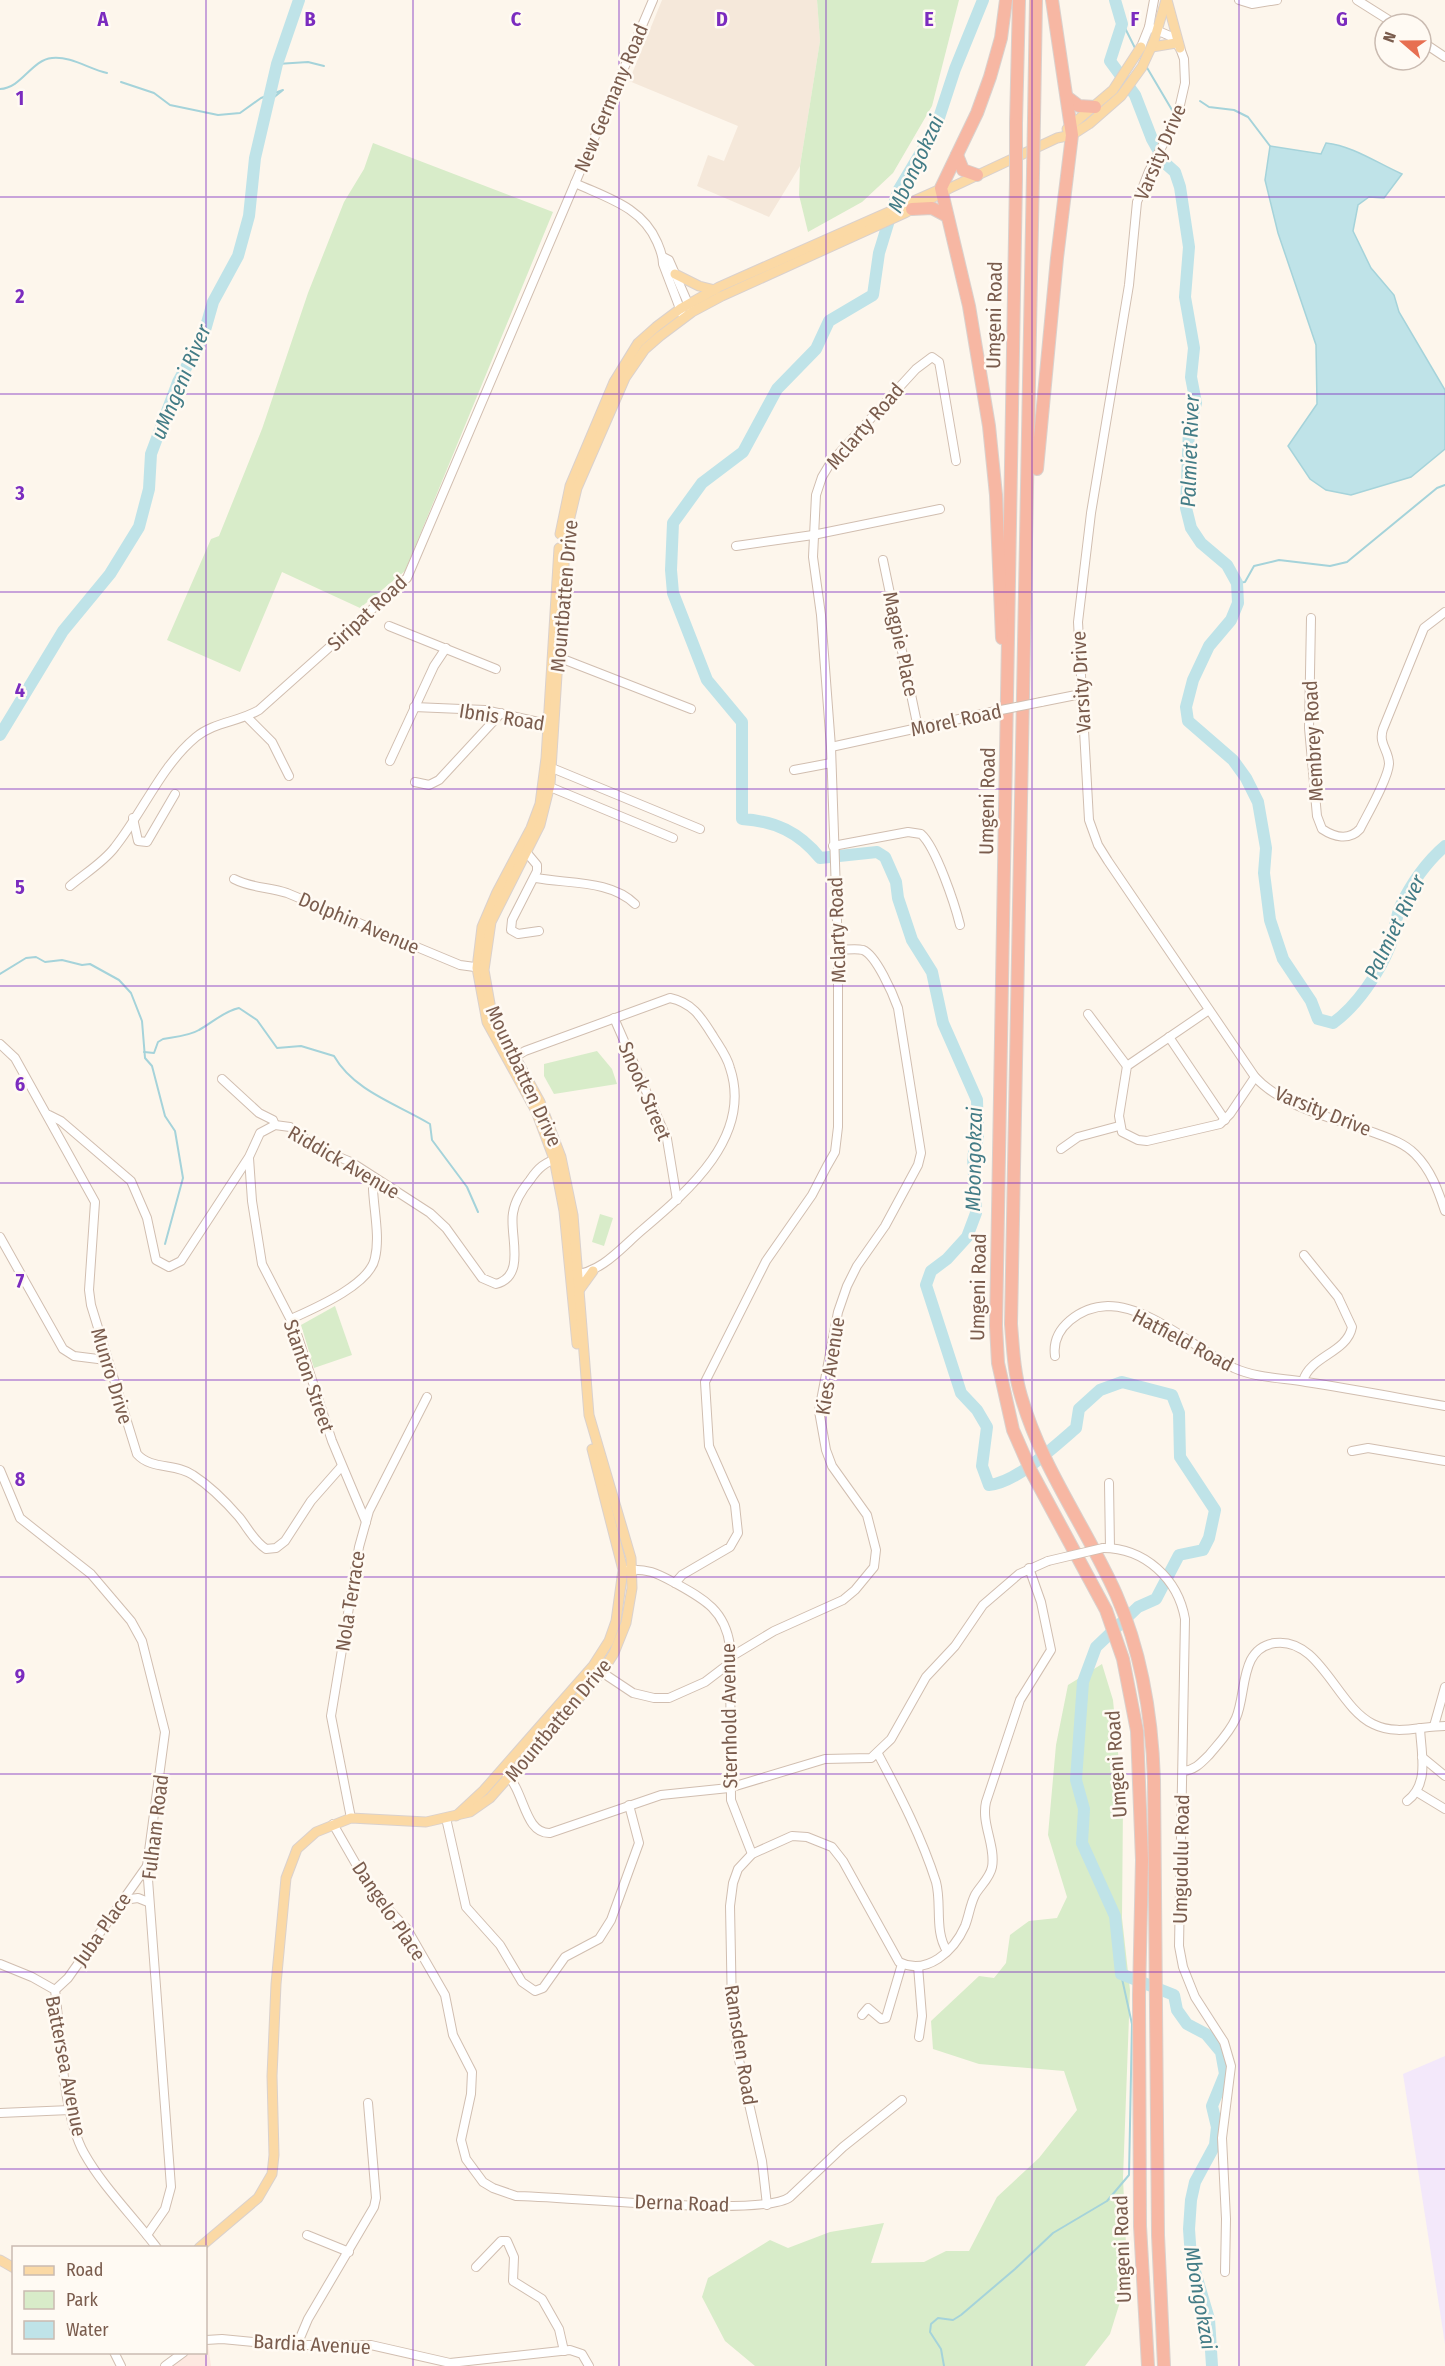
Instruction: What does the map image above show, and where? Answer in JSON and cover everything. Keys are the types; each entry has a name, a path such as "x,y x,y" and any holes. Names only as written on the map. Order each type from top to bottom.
{"highway":[{"path":"1006,0 1000,38 990,77 944,190 947,216 969,306 989,426 996,495 1007,751"},
{"name":"Umgeni Road","path":"1018,0 996,1326 1005,1400 1025,1459 1106,1610 1131,1691 1137,1731 1142,1860 1139,1995 1140,2226 1148,2366"},
{"name":"Umgeni Road","path":"1036,0 1028,557 1011,1324 1016,1377 1042,1454 1117,1596 1130,1632 1148,1705 1153,1754 1158,2235 1164,2366"},
{"path":"1028,557 1055,269 1071,131 1053,0"},
{"path":"1067,97 1079,106 1095,107"},
{"path":"957,155 963,170 977,175"},
{"path":"908,211 932,208 947,216"}],"main road":[{"path":"1071,131 1101,116 1147,49 1153,29 1167,0"},
{"path":"1147,49 1178,45 1167,0"},
{"path":"1071,131 1095,107 1117,93"},
{"name":"Mountbatten Drive","path":"686,311 880,225 944,190 1071,131"},
{"name":"Mountbatten Drive","path":"200,2246 258,2198 272,2174 274,2155 273,2032 286,1878 297,1849 316,1832 351,1818 416,1822 456,1816 479,1807 510,1777 602,1672 614,1653 632,1588 587,1430 580,1387 573,1215 549,1122 512,1058 492,1015 480,968 482,927 497,892 531,828 540,804 551,725 565,524 581,478 625,378 645,349 686,311 715,290 919,198 944,190"},
{"path":"675,274 699,286 715,290"},
{"name":"Mountbatten Drive","path":"480,968 491,922 540,825 550,787 551,725"},
{"path":"580,1289 593,1271"},
{"name":"Mountbatten Drive","path":"575,1275 580,1289 591,1423 624,1526 628,1570"},
{"name":"Mountbatten Drive","path":"456,1816 502,1769 593,1666 621,1622"}],"street":[{"name":"New Germany Road","path":"652,0 575,183 640,215 652,230 663,257 663,264 686,311"},
{"path":"1154,0 1153,29 1170,36 1178,45"},
{"path":"1239,0 1252,4 1277,0"},
{"path":"1357,0 1376,12"},
{"name":"Varsity Drive","path":"1178,45 1186,72 1183,100 1177,118 1154,160 1137,202 1129,285 1090,513 1079,605 1081,694 1092,833 1108,861 1255,1077 1285,1099 1389,1138 1409,1148 1430,1174 1445,1211"},
{"name":"Siripat Road","path":"70,886 114,849 172,764 196,737 209,729 248,717 272,699 407,578 575,183"},
{"name":"New Germany Road","path":"663,257 669,260 675,274 686,311"},
{"name":"Mclarty Road","path":"675,1583 682,1575 730,1547 738,1533 735,1505 709,1446 705,1382 766,1261 812,1195 834,1152 838,1127 838,950 831,747 813,535 816,495 825,470 899,386 929,358 936,359 940,367 956,461"},
{"path":"736,546 813,535 940,509"},
{"name":"Magpie Place","path":"883,560 918,728"},
{"name":"Membrey Road","path":"1311,618 1309,728 1317,816 1322,829 1342,837 1352,835 1360,829 1388,769 1389,763 1380,740 1383,729 1424,628 1445,612"},
{"path":"389,626 496,669"},
{"path":"390,761 434,666 446,648"},
{"path":"555,656 691,709"},
{"name":"Morel Road","path":"831,747 1081,694"},
{"name":"Ibnis Road","path":"414,707 501,713 551,725"},
{"path":"415,782 429,785 439,780 501,713"},
{"path":"248,717 272,742 290,776"},
{"path":"794,770 831,763"},
{"path":"552,768 700,829"},
{"path":"550,787 673,838"},
{"path":"133,818 137,838 141,843 147,842 175,794"},
{"path":"834,849 908,832 921,834 929,843 954,902 960,925"},
{"path":"526,853 537,865 536,878 511,930 518,934 539,931"},
{"path":"536,878 610,888 624,893 635,904"},
{"name":"Dolphin Avenue","path":"234,879 246,885 274,888 288,893 460,965 480,968"},
{"name":"Kies Avenue","path":"593,1666 633,1693 654,1698 669,1698 705,1682 726,1666 730,1658 774,1630 843,1600 869,1575 876,1554 875,1539 867,1515 832,1467 826,1450 819,1410 838,1312 844,1295 857,1266 877,1239 918,1166 921,1141 898,1008 893,994 871,955 858,949 838,950"},
{"path":"512,1058 665,999 681,1001 699,1014 730,1067 734,1099 730,1121 722,1145 709,1164 677,1200 593,1271 575,1275"},
{"path":"1209,1010 1127,1066 1124,1074 1119,1126 1128,1136 1147,1140 1210,1128 1225,1120 1255,1077"},
{"path":"1088,1014 1127,1066"},
{"name":"Snook Street","path":"614,1018 667,1139 677,1200"},
{"path":"1169,1037 1225,1120"},
{"name":"Munro Drive","path":"0,1044 15,1058 49,1115 95,1202 89,1290 94,1322 137,1454 143,1461 176,1467 191,1474 211,1489 240,1518 255,1541 266,1549 276,1548 285,1541 311,1501 341,1467"},
{"path":"222,1078 248,1104 273,1120 275,1125"},
{"name":"Riddick Avenue","path":"49,1115 61,1121 131,1181 147,1218 156,1260 163,1266 175,1266 181,1261 249,1157 260,1133 275,1125 290,1127 317,1148 351,1162 438,1219 482,1278 496,1284 508,1277 512,1269 515,1246 512,1216 515,1203 536,1172 558,1158"},
{"path":"1062,1149 1078,1137 1119,1126"},
{"name":"Stanton Street","path":"249,1157 252,1201 262,1264 291,1319 341,1467 366,1522"},
{"path":"291,1319 334,1299 373,1265 376,1253 373,1189 376,1179"},
{"path":"0,1239 63,1349 74,1356 106,1360"},
{"path":"1303,1381 1310,1367 1346,1340 1352,1327 1338,1297 1304,1256"},
{"name":"Hatfield Road","path":"1055,1356 1055,1340 1070,1321 1085,1311 1116,1307 1144,1316 1236,1368 1445,1406"},
{"name":"Nola Terrace","path":"351,1818 331,1716 358,1547 366,1522 427,1397"},
{"path":"1352,1451 1368,1448 1445,1461"},
{"name":"Fulham Road","path":"0,1470 20,1518 91,1574 131,1621 142,1641 165,1732 147,1866 171,2187 165,2209 147,2235"},
{"path":"1106,1548 1109,1483"},
{"path":"502,1769 517,1785 532,1824 545,1833 576,1826 629,1805 672,1793 729,1788 816,1761 862,1759 878,1754 891,1739 926,1677 956,1646 983,1605 1029,1568 1048,1561 1106,1548 1138,1556 1166,1577 1179,1598 1185,1619 1183,1771"},
{"path":"752,1854 800,1834 832,1847 843,1860 894,1956 902,1964 918,1966 931,1964 947,1951 962,1932 975,1895 991,1870 985,1817 986,1802 1020,1700 1051,1650 1044,1612 1029,1568"},
{"name":"Sternhold Avenue","path":"628,1570 651,1570 702,1597 717,1610 728,1632 730,1658 729,1788 734,1813 752,1854"},
{"name":"Umgudulu Road","path":"1225,2272 1226,2219 1222,2138 1231,2066 1224,2042 1195,1997 1180,1954 1183,1771 1198,1766 1228,1732 1240,1709 1250,1662 1260,1649 1276,1643 1292,1644 1306,1652 1350,1706 1368,1722 1393,1730 1445,1726"},
{"path":"1434,1726 1445,1687"},
{"path":"1407,1801 1417,1792 1422,1777 1420,1728"},
{"path":"878,1754 909,1815 935,1880 942,1940 947,1951"},
{"path":"1422,1757 1445,1776"},
{"path":"1417,1792 1445,1809"},
{"path":"446,1818 466,1907 500,1945 522,1982 535,1990 543,1988 565,1957 599,1939 611,1920 639,1843 629,1805"},
{"name":"Dangelo Place","path":"333,1824 372,1892 407,1929 445,1995 453,2035 472,2072 471,2094 463,2134"},
{"name":"Ramsden Road","path":"752,1854 738,1869 733,1884 730,1906 730,1983 739,2060 762,2161 767,2205"},
{"name":"Juba Place","path":"55,1990 68,1978 147,1866"},
{"path":"123,1900 138,1898 148,1902"},
{"name":"Battersea Avenue","path":"0,1964 32,1977 55,1990 70,2110 84,2152 156,2246"},
{"path":"862,2015 868,2008 881,2019 886,2018 902,1964"},
{"path":"918,1966 922,2016 919,2037"},
{"name":"Derna Road","path":"463,2134 463,2153 477,2175 493,2188 505,2193 688,2205 767,2205 790,2197 843,2147 902,2100"},
{"path":"297,2345 308,2319 369,2218 376,2198 368,2103"},
{"path":"0,2113 70,2110"},
{"path":"307,2235 349,2252"},
{"path":"476,2267 501,2241 507,2241 514,2257 513,2281 542,2299 559,2329 564,2351 579,2352 589,2366"},
{"name":"Bardia Avenue","path":"207,2340 297,2345 371,2345 450,2363 564,2351"},
{"path":"165,2366 181,2354"}],"shaded area":[{"path":"662,0 817,0 820,41 800,166 769,217 697,186 708,155 724,161 738,126 629,81"},
{"path":"1445,2056 1445,2344 1403,2074"},
{"path":"207,2344 211,2366 172,2366 190,2354 207,2354"}],"green space":[{"path":"817,0 959,0 932,106 893,173 862,202 808,232 799,195 800,166 820,41"},
{"path":"373,143 553,212 405,571 360,608 282,572 240,672 167,640 211,539 219,536 262,429 308,293 344,202 364,169"},
{"path":"597,1051 612,1069 617,1084 554,1094 544,1076 544,1064"},
{"path":"600,1214 613,1218 604,1246 592,1242"},
{"path":"335,1306 352,1355 314,1368 301,1325"},
{"path":"1102,1664 1113,1700 1123,1804 1122,1918 1130,1990 1123,2178 1125,2286 1110,2334 1085,2366 755,2366 725,2341 702,2297 708,2278 770,2240 788,2248 830,2232 884,2223 871,2263 924,2262 946,2251 969,2251 997,2197 1039,2158 1077,2110 1064,2071 979,2064 933,2049 931,2021 979,1976 994,1978 1006,1963 1010,1935 1029,1921 1057,1918 1067,1897 1048,1835 1056,1745 1068,1685"}],"water":[{"path":"1326,143 1355,151 1402,174 1384,198 1369,197 1358,205 1353,231 1371,268 1394,295 1399,312 1445,390 1445,449 1411,477 1351,495 1326,490 1310,479 1288,446 1317,404 1316,345 1278,233 1265,180 1270,146 1321,154"}],"waterway":[{"name":"uMngeni River","path":"0,735 63,631 110,574 139,527 149,489 151,454 178,382 203,337 213,302 238,256 249,216 255,158 277,64 299,0"},
{"name":"Mbongokzai","path":"983,0 955,69 936,127 898,191 879,253 873,295 829,321 816,349 777,389 743,452 702,483 673,523 671,570 673,593 707,680 742,722 742,819 776,825 804,841 820,858 877,852 885,857 896,882 898,898 912,940 932,972 943,1023 977,1100 978,1138 973,1157 976,1213 967,1237 947,1259 931,1271 926,1285 961,1393 977,1410 987,1427 982,1466 989,1485 1011,1478 1035,1462 1076,1428 1079,1409 1100,1390 1122,1382 1172,1395 1179,1413 1180,1457 1215,1510 1209,1538 1203,1550 1179,1555 1156,1599 1138,1607 1096,1647 1083,1682 1076,1780 1084,1809 1082,1843 1115,1916 1121,1974 1174,1995 1177,2010 1187,2024 1206,2034 1221,2052 1225,2074 1212,2106 1217,2127 1215,2145 1195,2182 1189,2229 1191,2258 1209,2319 1212,2366"},
{"name":"Palmiet River","path":"1115,0 1122,24 1110,61 1135,95 1152,139 1166,164 1175,172 1180,187 1189,247 1185,297 1194,348 1191,377 1196,403 1189,428 1186,508 1191,528 1201,543 1227,565 1237,583 1238,603 1231,620 1209,646 1193,680 1186,707 1188,721 1233,760 1246,778 1258,802 1266,848 1264,873 1270,920 1283,959 1311,1001 1318,1019 1333,1023 1350,1008 1366,988 1390,946 1399,910 1405,897 1426,866 1445,846"},
{"path":"1121,20 1135,48"},
{"path":"0,89 14,84 38,64 52,58 73,61 107,73"},
{"path":"277,64 308,62 324,66"},
{"path":"1146,66 1172,110"},
{"path":"121,82 154,93 170,105 218,115 240,113 261,98 283,90 268,102"},
{"path":"1200,101 1209,107 1234,110 1248,117 1270,146"},
{"path":"1237,583 1245,582 1254,566 1279,560 1330,566 1347,562 1437,488 1445,485"},
{"path":"0,974 26,958 36,957 45,962 62,960 82,965 90,964 119,980 131,993 142,1021 145,1058 152,1066 165,1116 175,1131 183,1178 165,1244"},
{"path":"144,1052 154,1053 158,1042 163,1039 195,1032 223,1014 239,1008 257,1020 277,1048 301,1046 334,1056 353,1079 364,1088 430,1124 432,1140 467,1187 478,1212"},
{"path":"944,2366 941,2349 930,2332 931,2324 938,2318 953,2320 961,2315 1053,2233 1107,2201 1129,2175 1132,2024 1121,1974"}]}
